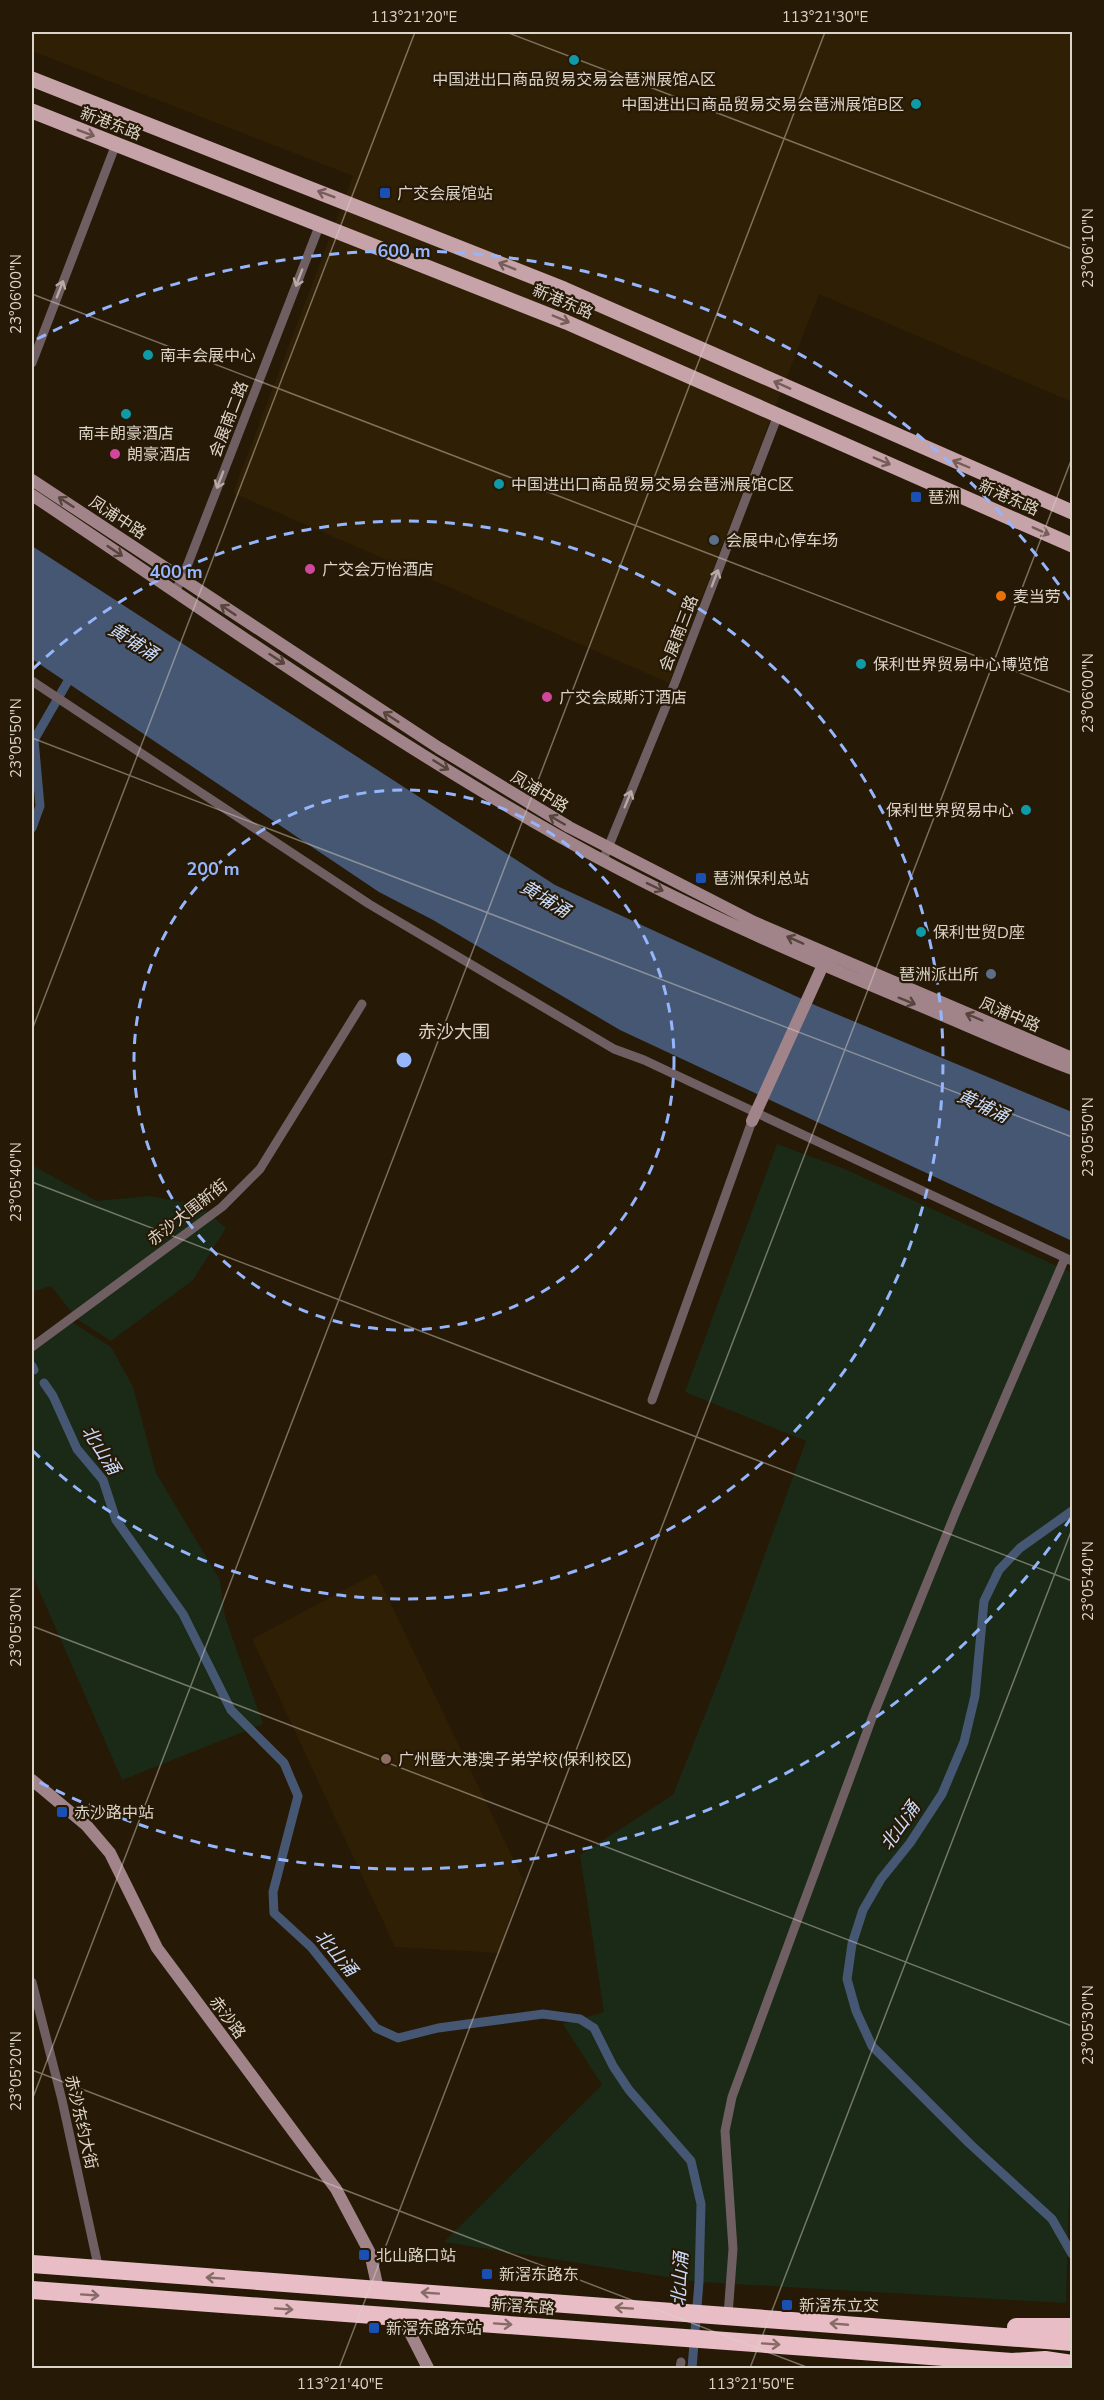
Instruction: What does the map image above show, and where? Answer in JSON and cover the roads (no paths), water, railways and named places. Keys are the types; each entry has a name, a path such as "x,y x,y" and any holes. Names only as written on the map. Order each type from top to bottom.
{"highway":[{"name":"新滘东路","path":"32,2265 989,2335 1071,2332"},
{"name":"新滘东路","path":"32,2290 713,2339 918,2362 1045,2360 1072,2364"},
{"path":"897,2329 1071,2332"}],"main road":[{"name":"新港东路","path":"32,79 564,289 1072,512"},
{"name":"新港东路","path":"32,111 559,318 1072,545"}],"street":[{"path":"32,363 116,144"},
{"name":"会展南二路","path":"175,591 182,579 320,224"},
{"name":"会展南三路","path":"603,860 664,711 778,415"},
{"name":"凤浦中路","path":"32,480 477,773 608,848 775,931 1071,1056"},
{"name":"凤浦中路","path":"32,495 447,769 603,860 725,921 823,965 1072,1069"},
{"path":"32,681 369,904 614,1049 644,1060 1069,1260 957,1509 872,1718 732,2097 725,2131 733,2249 721,2315"},
{"path":"652,1400 752,1121 823,965"},
{"name":"赤沙大围新街","path":"32,1347 222,1207 260,1169 362,1004"},
{"name":"赤沙路","path":"32,1780 87,1826 110,1853 146,1930 162,1956 340,2197 370,2253 378,2289"},
{"name":"赤沙东约大街","path":"32,1982 62,2100 99,2270"},
{"path":"402,2317 428,2368"},
{"path":"1012,2362 1043,2368"}],"water":[{"name":"黄埔涌","path":"32,546 555,885 817,1006 1072,1112 1072,1241 620,1030 433,920 379,892 32,659"}],"waterway":[{"name":"北山涌","path":"32,828 40,806 34,740 72,674"},
{"name":"北山涌","path":"32,1366 34,1370"},
{"name":"北山涌","path":"44,1383 53,1396 77,1449 103,1480 116,1520 183,1614 231,1710 284,1763 298,1796 273,1892 274,1913 311,1947 376,2028 398,2038 438,2028 543,2014 580,2019 594,2028 613,2066 629,2090 691,2161 701,2204 699,2282 692,2368"},
{"name":"北山涌","path":"1072,1511 1020,1548 999,1570 984,1601 975,1696 964,1742 942,1794 910,1843 881,1879 863,1910 852,1944 847,1979 856,2011 872,2046 970,2144 1052,2219 1072,2254"}],"place":[{"name":"中国进出口商品贸易交易会琶洲展馆A区","path":"574,60"},
{"name":"中国进出口商品贸易交易会琶洲展馆B区","path":"916,104"},
{"name":"广交会展馆站","path":"385,193"},
{"name":"南丰会展中心","path":"148,355"},
{"name":"南丰朗豪酒店","path":"126,414"},
{"name":"朗豪酒店","path":"115,454"},
{"name":"中国进出口商品贸易交易会琶洲展馆C区","path":"499,484"},
{"name":"琶洲","path":"916,497"},
{"name":"会展中心停车场","path":"714,540"},
{"name":"广交会万怡酒店","path":"310,569"},
{"name":"麦当劳","path":"1001,596"},
{"name":"保利世界贸易中心博览馆","path":"861,664"},
{"name":"广交会威斯汀酒店","path":"547,697"},
{"name":"保利世界贸易中心","path":"1026,810"},
{"name":"琶洲保利总站","path":"701,878"},
{"name":"保利世贸D座","path":"921,932"},
{"name":"琶洲派出所","path":"991,974"},
{"name":"广州暨大港澳子弟学校(保利校区)","path":"386,1759"},
{"name":"赤沙路中站","path":"62,1812"},
{"name":"北山路口站","path":"364,2255"},
{"name":"新滘东路东","path":"487,2274"},
{"name":"新滘东立交","path":"787,2305"},
{"name":"新滘东路东站","path":"374,2328"}],"district":[{"name":"赤沙大围","path":"454,1032"}]}
